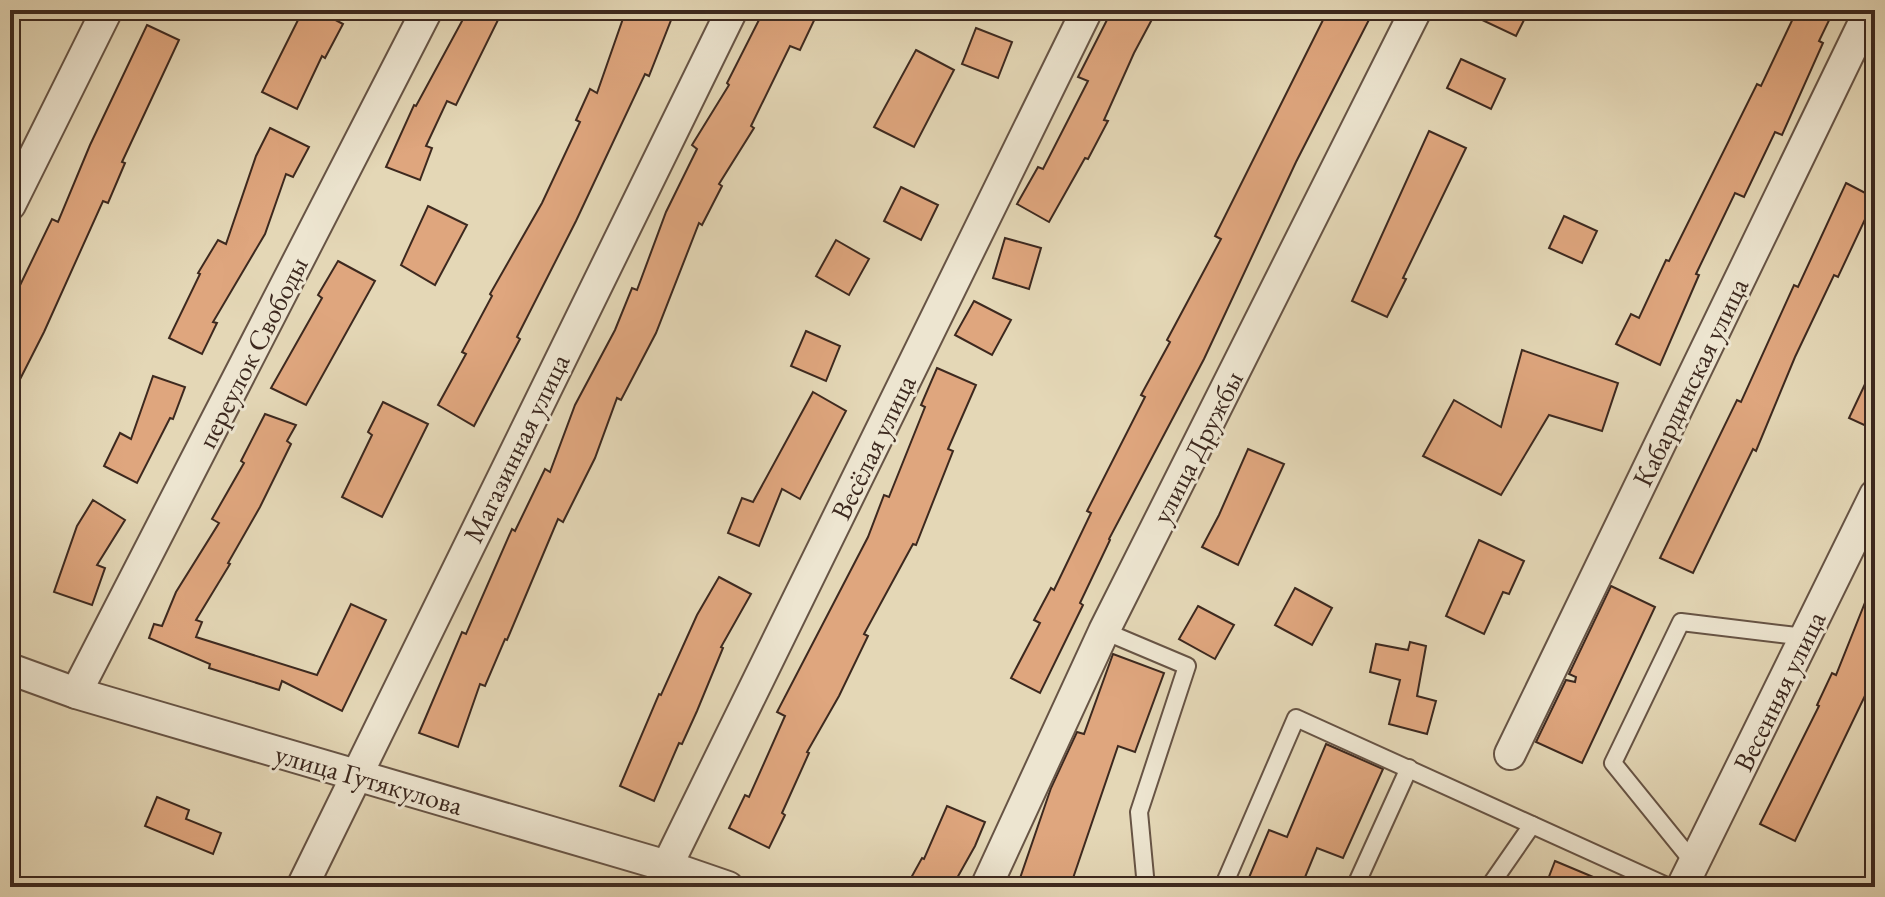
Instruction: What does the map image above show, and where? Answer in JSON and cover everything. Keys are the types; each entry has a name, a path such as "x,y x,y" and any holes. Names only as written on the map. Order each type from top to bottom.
{"street":[{"path":"10,205 107,10"},
{"name":"переулок Свободы","path":"76,693 427,10"},
{"name":"Магазинная улица","path":"302,887 732,10"},
{"name":"Весёлая улица","path":"668,877 1087,10"},
{"name":"улица Дружбы","path":"986,887 1104,631 1416,10"},
{"name":"Кабардинская улица","path":"1510,754 1870,10"},
{"name":"Весенняя улица","path":"1688,875 1875,495"},
{"name":"улица Гутякулова","path":"10,669 76,693 356,775 668,877 728,887"}],"lane":[{"path":"1688,875 1613,763 1681,622 1805,637"},
{"path":"1104,631 1187,666 1139,812 1146,887"},
{"path":"1223,887 1296,718 1669,887"},
{"path":"1355,887 1409,768"},
{"path":"1489,887 1532,825"}],"building":[{"path":"303,10 317,10 343,24 325,58 322,56 297,109 262,92"},
{"path":"468,10 484,10 499,18 456,105 447,101 426,146 432,148 420,180 386,167 414,105"},
{"path":"626,10 675,10 649,76 645,74 517,337 520,339 474,426 438,405 466,354 462,352 492,296 490,294 542,203 580,122 576,120 590,89 597,93"},
{"path":"764,10 819,10 800,50 790,46 751,126 754,128 719,184 722,186 702,225 699,223 656,333 621,400 617,398 595,458 563,522 558,519 507,640 485,686 480,684 458,747 419,733 462,632 466,634 512,529 515,531 545,469 550,472 575,405 615,330 632,288 637,290 666,212 697,149 692,145 729,85 727,83"},
{"path":"1112,10 1157,10 1104,120 1108,121 1049,222 1017,204 1038,167 1043,169 1088,81 1078,77"},
{"path":"1328,10 1374,10 1296,162 1204,359 1109,539 1080,603 1083,605 1040,693 1011,678 1040,623 1034,620 1051,588 1054,590 1091,513 1087,511 1145,397 1141,395 1170,342 1167,340 1221,239 1215,236"},
{"path":"1461,10 1529,10 1516,36"},
{"path":"1797,10 1834,10 1819,41 1823,43 1782,135 1775,132 1744,197 1735,193 1696,274 1699,275 1660,365 1616,344 1631,314 1639,318 1757,84 1761,86"},
{"path":"147,25 179,40 122,162 125,163 108,203 103,201 10,399 10,306 52,219 58,222 90,145"},
{"path":"976,28 1012,42 998,78 962,64"},
{"path":"916,50 954,70 914,147 874,127"},
{"path":"1461,59 1505,79 1491,109 1447,88"},
{"path":"270,128 309,147 293,177 286,174 265,234 213,322 217,323 202,354 169,338 198,273 218,240 226,244 256,156"},
{"path":"1429,131 1466,148 1387,317 1352,301"},
{"path":"1846,183 1875,198 1838,277 1834,275 1795,357 1756,451 1753,449 1693,573 1660,558 1737,400 1741,402 1794,285 1798,287"},
{"path":"901,187 938,205 921,240 884,221"},
{"path":"428,206 467,225 435,285 401,265"},
{"path":"1564,216 1597,231 1582,263 1549,248"},
{"path":"1005,238 1041,248 1029,289 993,278"},
{"path":"836,240 869,259 849,295 816,276"},
{"path":"338,261 375,281 306,405 271,388 322,298 318,295"},
{"path":"974,301 1011,320 992,355 955,335"},
{"path":"806,331 840,346 826,381 791,366"},
{"path":"1522,350 1618,383 1602,431 1549,415 1501,495 1423,456 1454,400 1501,427"},
{"path":"1875,363 1875,430 1849,418"},
{"path":"937,368 976,385 948,449 953,451 916,545 913,544 864,634 868,636 807,752 782,813 785,815 769,848 729,828 745,795 749,797 785,716 777,712 868,537 884,495 889,497"},
{"path":"153,376 185,387 173,419 170,418 137,483 104,466 120,433 131,439"},
{"path":"813,392 846,411 800,499 782,489 759,546 728,533 742,498 753,502"},
{"path":"383,402 428,424 382,517 342,497 372,435 368,432"},
{"path":"265,414 296,425 287,441 291,444 230,564 196,620 202,622 196,637 317,675 351,604 386,620 342,711 282,681 279,690 209,668 210,664 149,638 154,624 162,626 176,592 219,523 212,519 244,463 241,461"},
{"path":"1248,449 1284,464 1238,565 1202,547"},
{"path":"93,500 125,520 97,565 105,568 92,605 54,592 77,526"},
{"path":"1479,540 1524,561 1509,594 1503,592 1484,634 1446,616"},
{"path":"719,577 751,594 721,647 697,711 682,744 679,743 654,801 620,786 659,694"},
{"path":"1874,580 1875,675 1795,841 1760,824 1819,706 1832,673 1836,675"},
{"path":"1611,586 1655,607 1582,763 1536,742 1566,680 1575,682 1576,677 1569,674"},
{"path":"1295,588 1332,608 1312,645 1275,625"},
{"path":"1198,606 1234,625 1215,659 1179,639"},
{"path":"1410,642 1426,646 1417,696 1436,701 1427,734 1389,724 1400,680 1370,672 1376,644 1408,650"},
{"path":"1113,654 1164,673 1135,752 1118,746 1070,887 1017,887 1051,788 1077,732 1084,734"},
{"path":"1326,744 1383,769 1343,858 1317,848 1301,887 1245,887 1269,830 1287,837"},
{"path":"157,797 189,810 186,819 221,833 213,854 145,826"},
{"path":"947,806 985,822 975,846 952,887 906,887 924,859"},
{"path":"1555,861 1617,887 1545,887"}]}
